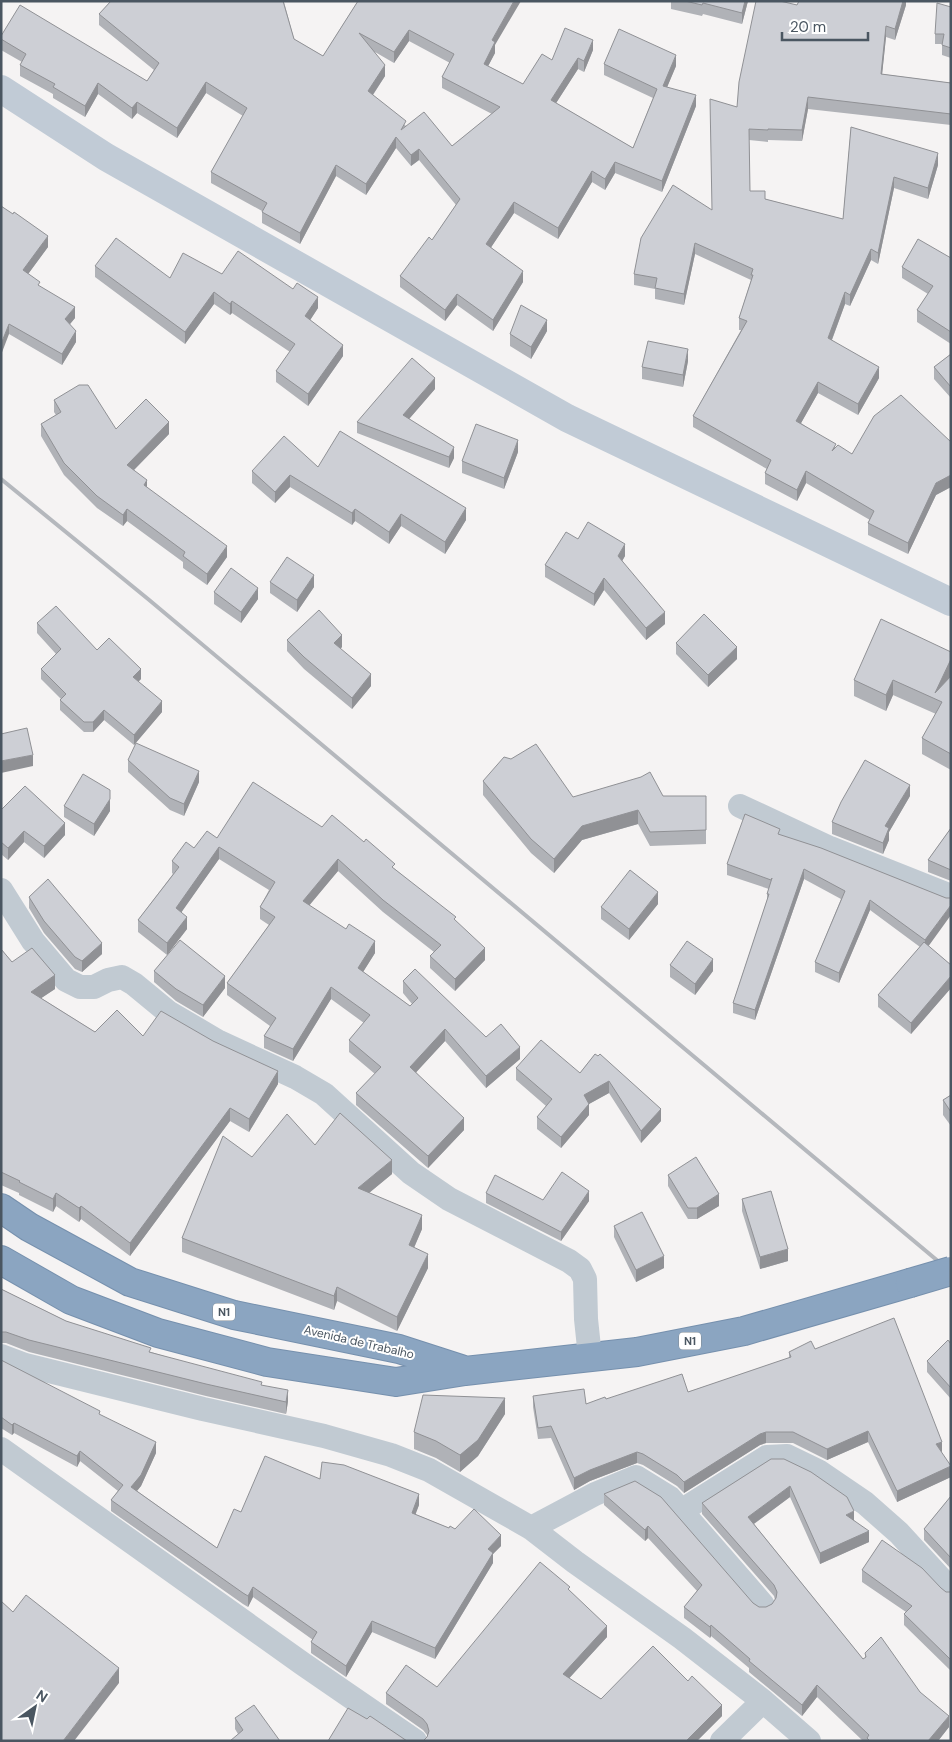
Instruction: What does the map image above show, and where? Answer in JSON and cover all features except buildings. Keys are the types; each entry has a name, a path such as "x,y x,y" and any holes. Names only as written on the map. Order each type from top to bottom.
{"highway":[{"name":"Avenida de Trabalho","path":"1,1208 29,1226 130,1282 234,1315 399,1349 464,1371"},
{"name":"Avenida de Trabalho","path":"1,1260 71,1300 158,1333 267,1362 396,1382 464,1371"},
{"name":"N1","path":"464,1371 637,1352 744,1331 951,1271"}],"street":[{"path":"1,89 106,157 567,418 951,602"},
{"path":"740,806 830,848 951,896"},
{"path":"1,890 33,941 66,980 80,987 94,987 108,980 122,977 134,984 168,1012 219,1042 295,1077 324,1094 411,1173 449,1199 569,1261 580,1270 585,1279 586,1319 590,1357"},
{"path":"1,1356 25,1364 203,1409 324,1436 391,1455 429,1470 531,1528 575,1562 682,1638 763,1701 809,1741"},
{"path":"1,1449 303,1664 416,1741"},
{"path":"681,1510 767,1457 787,1456 818,1471 865,1503 899,1533 951,1590"},
{"path":"531,1528 595,1494 636,1477 670,1498 762,1605"},
{"path":"722,1741 763,1701"}],"railway":[{"path":"1,479 148,599 951,1272"}]}
